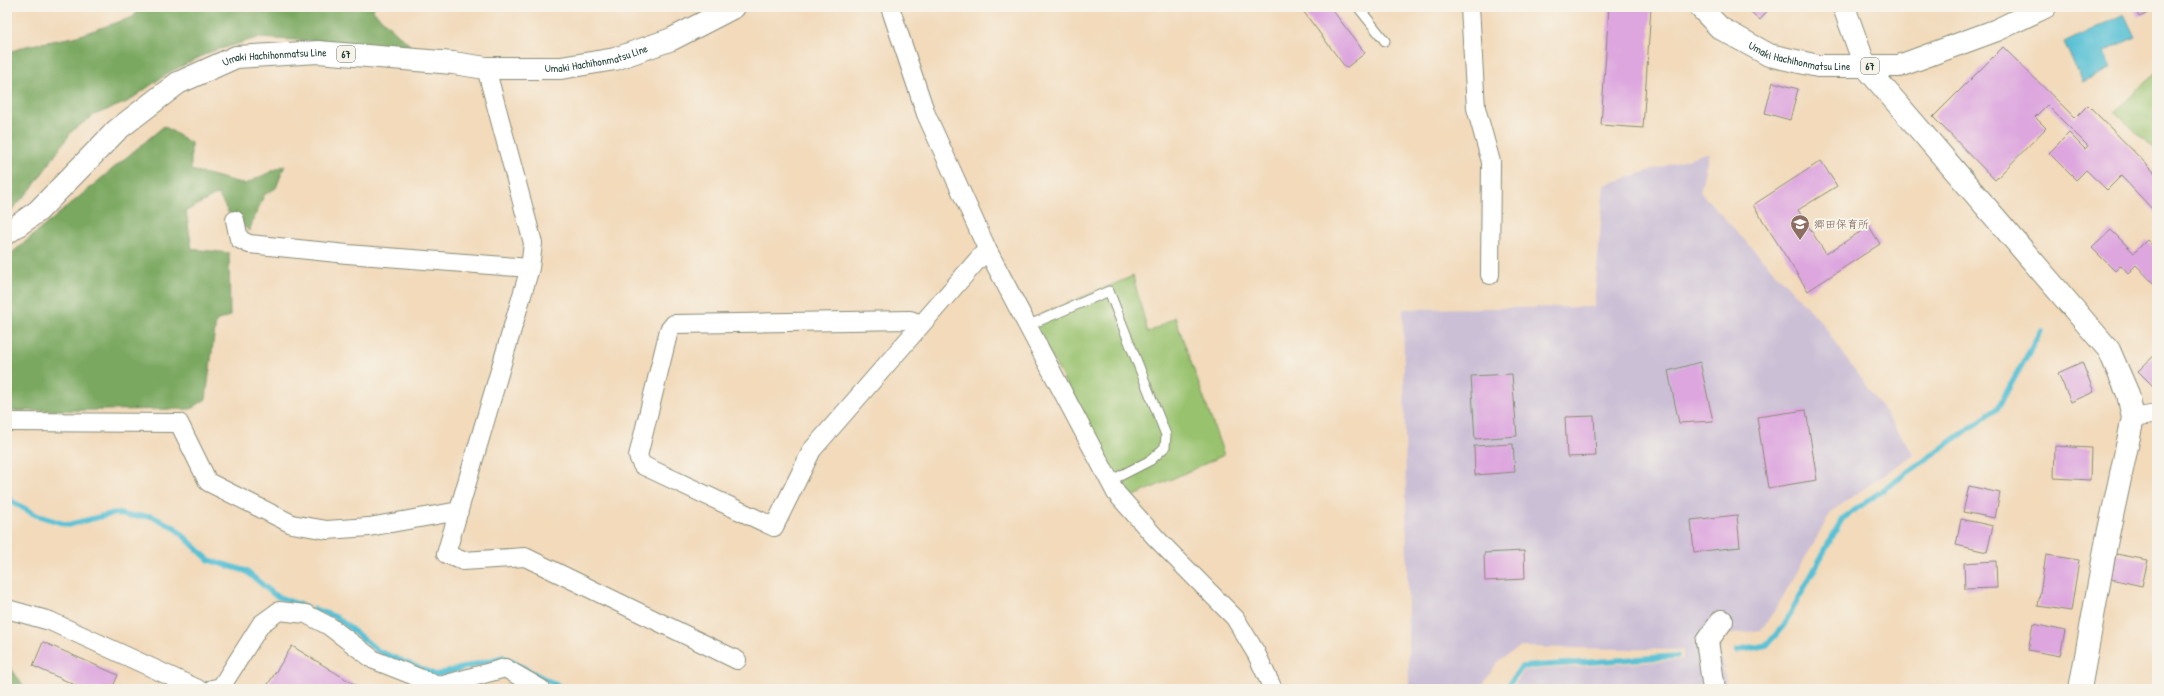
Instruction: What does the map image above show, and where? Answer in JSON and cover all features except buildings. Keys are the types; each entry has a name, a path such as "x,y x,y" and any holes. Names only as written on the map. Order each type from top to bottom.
{"main road":[{"name":"Umaki Hachihonmatsu Line","path":"7,233 38,211 123,125 178,84 236,57 318,52 454,63 486,68 561,68 615,59 672,39 734,7"},
{"name":"Umaki Hachihonmatsu Line","path":"1700,7 1720,28 1769,55 1818,66 1899,66 1997,30 2045,7"},
{"path":"1844,7 1865,66 2109,350 2128,394 2132,418 2106,544 2080,689"},
{"path":"1714,689 1707,641 1722,621"}],"street":[{"path":"890,7 926,114 988,252 1116,493 1156,538 1236,618 1256,653 1273,689"},
{"path":"1470,7 1476,108 1491,162 1490,275"},
{"path":"486,68 533,243 530,268 446,554 463,561 525,557 737,660"},
{"path":"236,220 239,239 249,244 347,254 530,268"},
{"path":"921,324 910,320 674,324 668,330 638,456 642,465 774,528 812,450 921,324 944,301 982,255 988,252"},
{"path":"2132,418 2157,414"},
{"path":"7,422 179,423 208,482 292,524 327,530 362,527 459,511"},
{"path":"7,610 50,621 198,689"},
{"path":"212,689 221,687 261,624 279,611 306,614 329,626 374,660 440,686 505,668 541,689"}],"lane":[{"path":"1358,7 1385,41"},
{"path":"1027,326 1110,291 1166,435 1165,447 1151,460 1110,481"}],"shaded area":[{"path":"1709,152 1700,192 1821,322 1914,454 1832,511 1777,607 1761,630 1726,635 1718,642 1727,689 1512,689 1524,671 1683,660 1683,650 1520,647 1498,661 1480,689 1409,689 1403,309 1594,307 1604,185"}],"green space":[{"path":"141,7 374,7 373,11 411,46 257,38 210,52 168,73 127,102 94,115 72,131 32,188 7,215 7,53 26,46 74,37 133,17"},
{"path":"2157,71 2157,152 2115,112"},
{"path":"164,126 191,143 191,170 245,184 285,165 276,188 264,195 249,231 228,212 218,194 186,211 192,249 229,253 230,316 216,321 206,399 191,409 7,411 7,257"},
{"path":"1133,276 1148,333 1175,317 1224,455 1128,499 1031,319"},
{"path":"7,662 23,686 23,689 7,689"}],"water":[{"path":"2124,14 2135,37 2104,52 2111,68 2083,82 2064,43"}],"waterway":[{"path":"1737,651 1767,645 1784,625 1842,519 1997,409 2041,331"},
{"path":"7,494 11,501 36,515 68,525 115,513 128,516 151,516 174,527 209,560 246,571 276,596 306,607"},
{"path":"314,609 336,617 378,651 436,675 503,657 564,689"},
{"path":"1506,689 1521,667 1677,656"}],"place":[{"name":"郷田保育所","path":"1800,241"}]}
